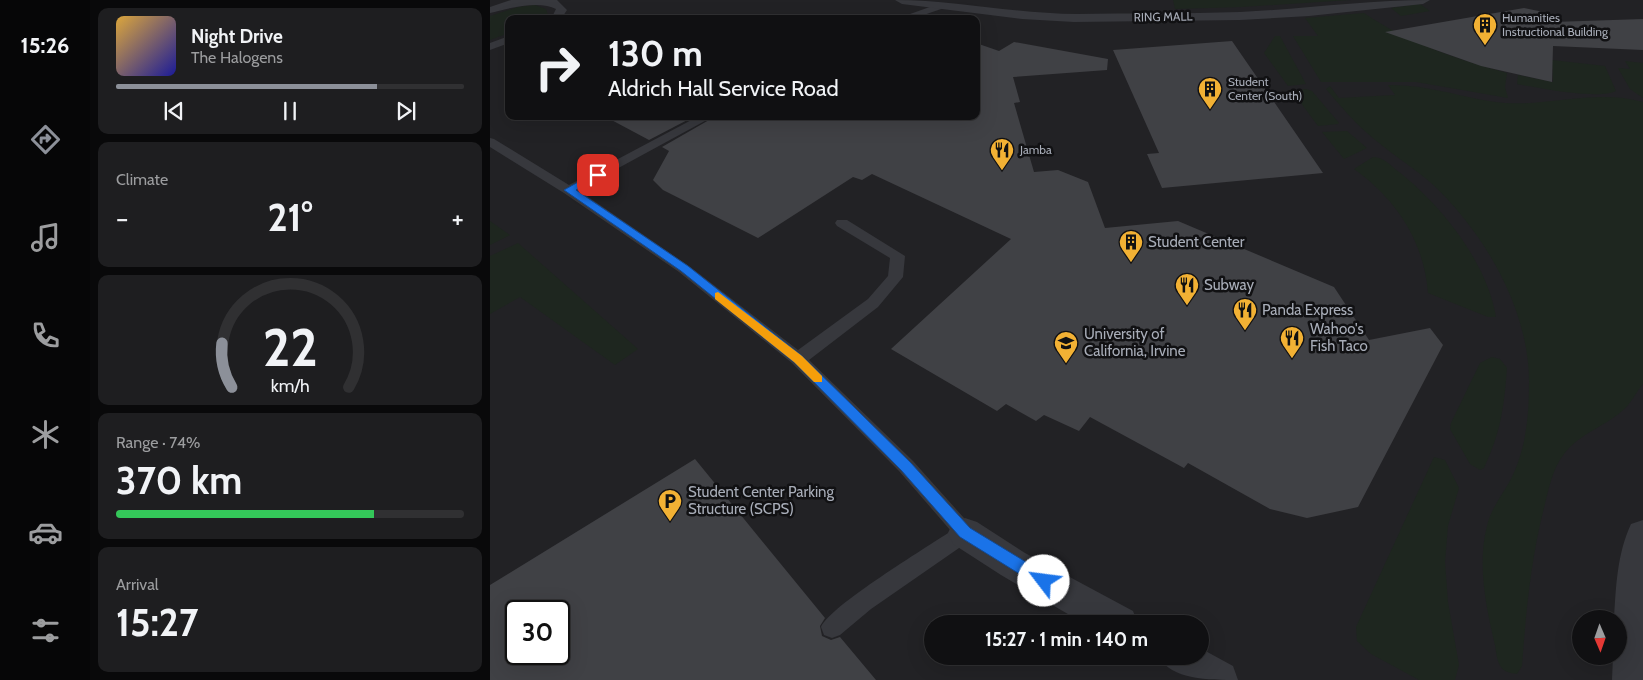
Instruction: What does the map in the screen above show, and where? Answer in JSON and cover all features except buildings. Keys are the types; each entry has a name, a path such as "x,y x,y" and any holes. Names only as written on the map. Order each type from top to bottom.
{"street":[{"name":"RING MALL","path":"902,0 941,6 1074,18 1309,12 1423,0"},
{"path":"965,533 1013,564 1104,615"},
{"path":"1635,672 1634,578 1643,535"},
{"path":"1193,665 1219,680"}],"lane":[{"path":"490,10 515,2 533,0"},
{"path":"539,0 555,3 560,6 562,10 559,15"},
{"path":"913,15 941,6"},
{"path":"490,47 505,41"},
{"path":"569,190 700,120"},
{"path":"490,142 569,190 684,269 798,359 906,466 965,533 864,602 832,627"},
{"path":"798,359 873,303 896,277 898,256 842,223"}],"shaded area":[{"name":"University of California, Irvine","path":"490,0 1643,0 1643,680 490,680"},
{"path":"1173,0 1351,0 1175,9"},
{"path":"1420,4 1430,11 1401,16 1391,8"},
{"path":"535,5 546,9 548,15 505,15 505,34 490,40 490,16 518,7"},
{"path":"1364,13 1398,33 1433,49 1507,73 1505,87 1508,98 1416,82 1321,82 1293,36 1318,36 1305,18"},
{"path":"1275,36 1280,36 1306,84 1288,86 1264,53"},
{"path":"1552,60 1605,66 1616,91 1582,94 1517,84 1518,75 1553,82"},
{"path":"1625,61 1643,63 1643,98 1630,89 1618,68 1630,69"},
{"path":"1388,85 1419,87 1486,101 1505,103 1591,97 1626,98 1643,102 1643,384 1622,411 1570,447 1560,459 1554,471 1536,544 1527,605 1522,666 1517,674 1502,669 1498,659 1486,601 1483,555 1489,519 1516,468 1526,432 1529,383 1527,355 1512,300 1500,273 1468,223 1450,201 1430,182 1367,133 1326,89 1330,86 1339,98 1395,95"},
{"path":"1306,89 1312,91 1338,124 1318,126 1292,91"},
{"path":"1347,131 1367,148 1344,159 1322,132"},
{"path":"1373,157 1384,160 1415,185 1460,236 1483,276 1491,296 1496,317 1488,317 1428,293 1421,256 1405,223 1383,194 1354,169"},
{"path":"490,221 510,235 490,245"},
{"path":"518,243 638,349 615,365 520,297 490,314 490,256"},
{"path":"1492,357 1500,359 1507,368 1505,395 1501,419 1494,442 1484,468 1480,470 1470,464 1450,429 1451,423 1480,363"},
{"path":"1434,457 1445,460 1459,488 1448,526 1445,562 1448,602 1459,665 1455,680 1419,680 1371,654 1357,641 1356,627"}],"slow traffic":[{"path":"718,296 798,359 818,379"}],"place":[{"name":"Humanities Instructional Building","path":"1485,46"},
{"name":"Student Center (South)","path":"1210,110"},
{"name":"Jamba","path":"1002,171"},
{"name":"Student Center","path":"1131,263"},
{"name":"Subway","path":"1187,306"},
{"name":"Panda Express","path":"1245,331"},
{"name":"Wahoo's Fish Taco","path":"1292,359"},
{"name":"University of California, Irvine","path":"1066,364"},
{"name":"Student Center Parking Structure (SCPS)","path":"670,522"}],"route":[{"path":"598,175 569,190 684,269 798,359 906,466 965,533 1013,564 1044,581"}]}
